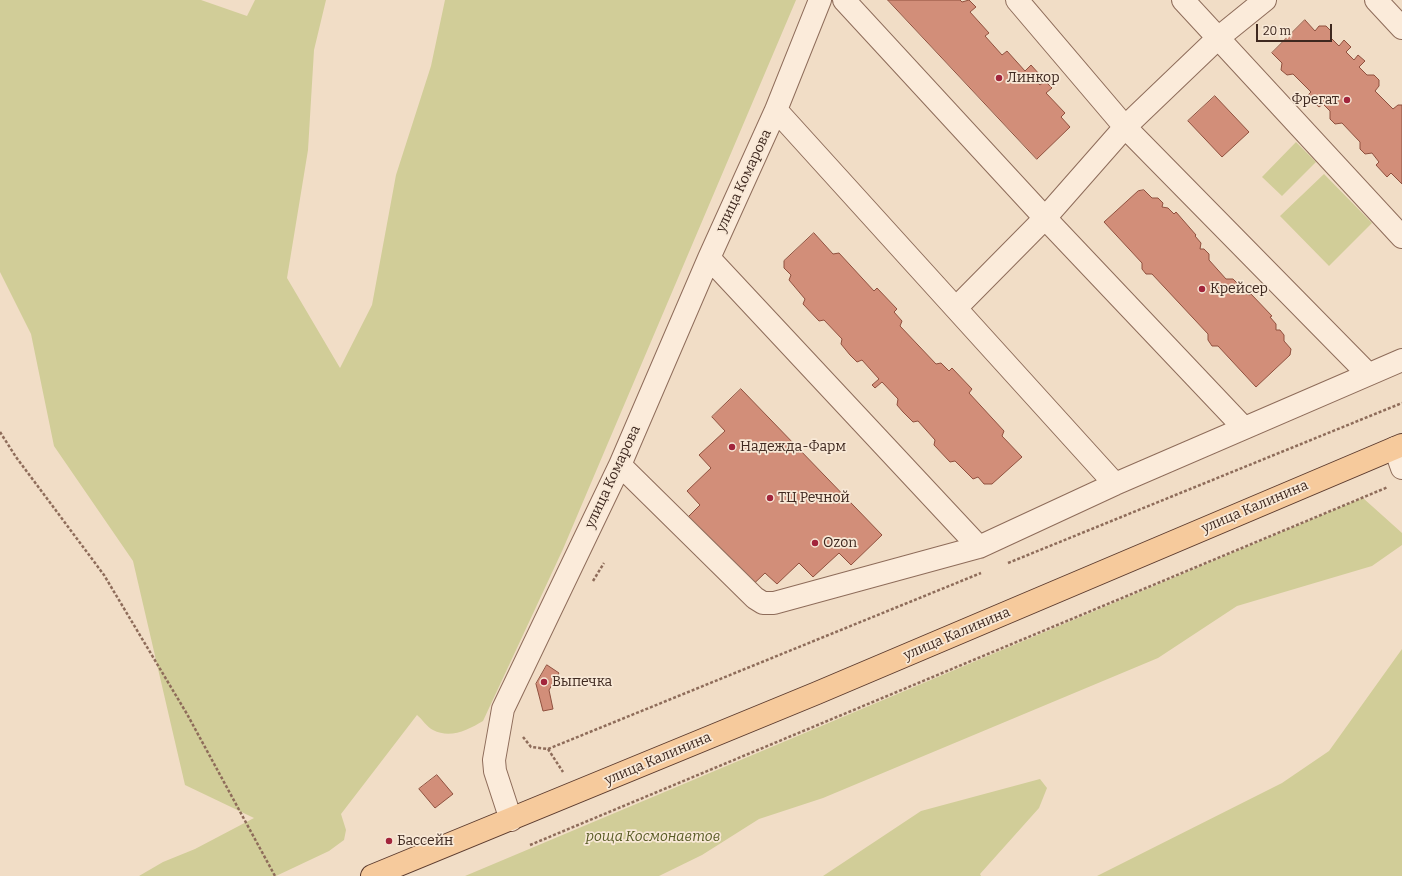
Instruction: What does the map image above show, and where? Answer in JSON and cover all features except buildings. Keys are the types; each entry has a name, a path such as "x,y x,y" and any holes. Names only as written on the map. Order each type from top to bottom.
{"main road":[{"name":"улица Калинина","path":"511,820 810,696 1398,461"},
{"path":"372,876 511,820"}],"street":[{"name":"улица Комарова","path":"511,820 495,771 494,760 503,709 620,465 709,258 776,110 820,0"},
{"path":"844,0 1044,218 1244,428"},
{"path":"1017,0 1125,127 1368,374"},
{"path":"1183,0 1402,237"},
{"path":"956,308 1044,218 1125,127 1218,38 1265,0"},
{"path":"1376,0 1402,28"},
{"path":"776,110 1115,484"},
{"path":"709,258 979,547"},
{"path":"620,465 754,598 763,603 774,603 979,547 1115,484 1402,360"}],"path":[{"path":"1005,564 1402,403"},
{"path":"0,432 104,575 187,714 275,876"},
{"path":"530,845 1398,461"},
{"path":"548,749 982,573"}],"green space":[{"path":"0,0 201,0 247,16 255,0 326,0 314,50 308,150 287,278 340,368 372,305 396,175 431,66 445,0 796,0 563,549 483,721 465,730 446,734 439,733 431,729 417,715 341,814 346,830 344,840 329,851 276,876 139,876 163,862 195,849 254,818 185,785 133,561 54,446 31,334 0,272"},
{"path":"1296,142 1316,162 1282,196 1262,177"},
{"path":"1324,174 1372,223 1329,266 1280,216"},
{"name":"роща Космонавтов","path":"1363,498 1402,533 1402,545 1372,566 1237,606 1158,658 823,798 759,819 702,855 659,876 465,876"},
{"path":"1402,649 1402,876 1097,876 1282,783 1329,751"},
{"path":"1040,779 1047,788 1039,808 980,874 981,876 823,876 921,811"}],"place":[{"name":"Линкор","path":"999,78"},
{"name":"Фрегат","path":"1347,100"},
{"name":"Крейсер","path":"1202,289"},
{"name":"Надежда-Фарм","path":"732,447"},
{"name":"ТЦ Речной","path":"770,498"},
{"name":"Ozon","path":"815,543"},
{"name":"Выпечка","path":"544,682"},
{"name":"Бассейн","path":"389,841"}]}
